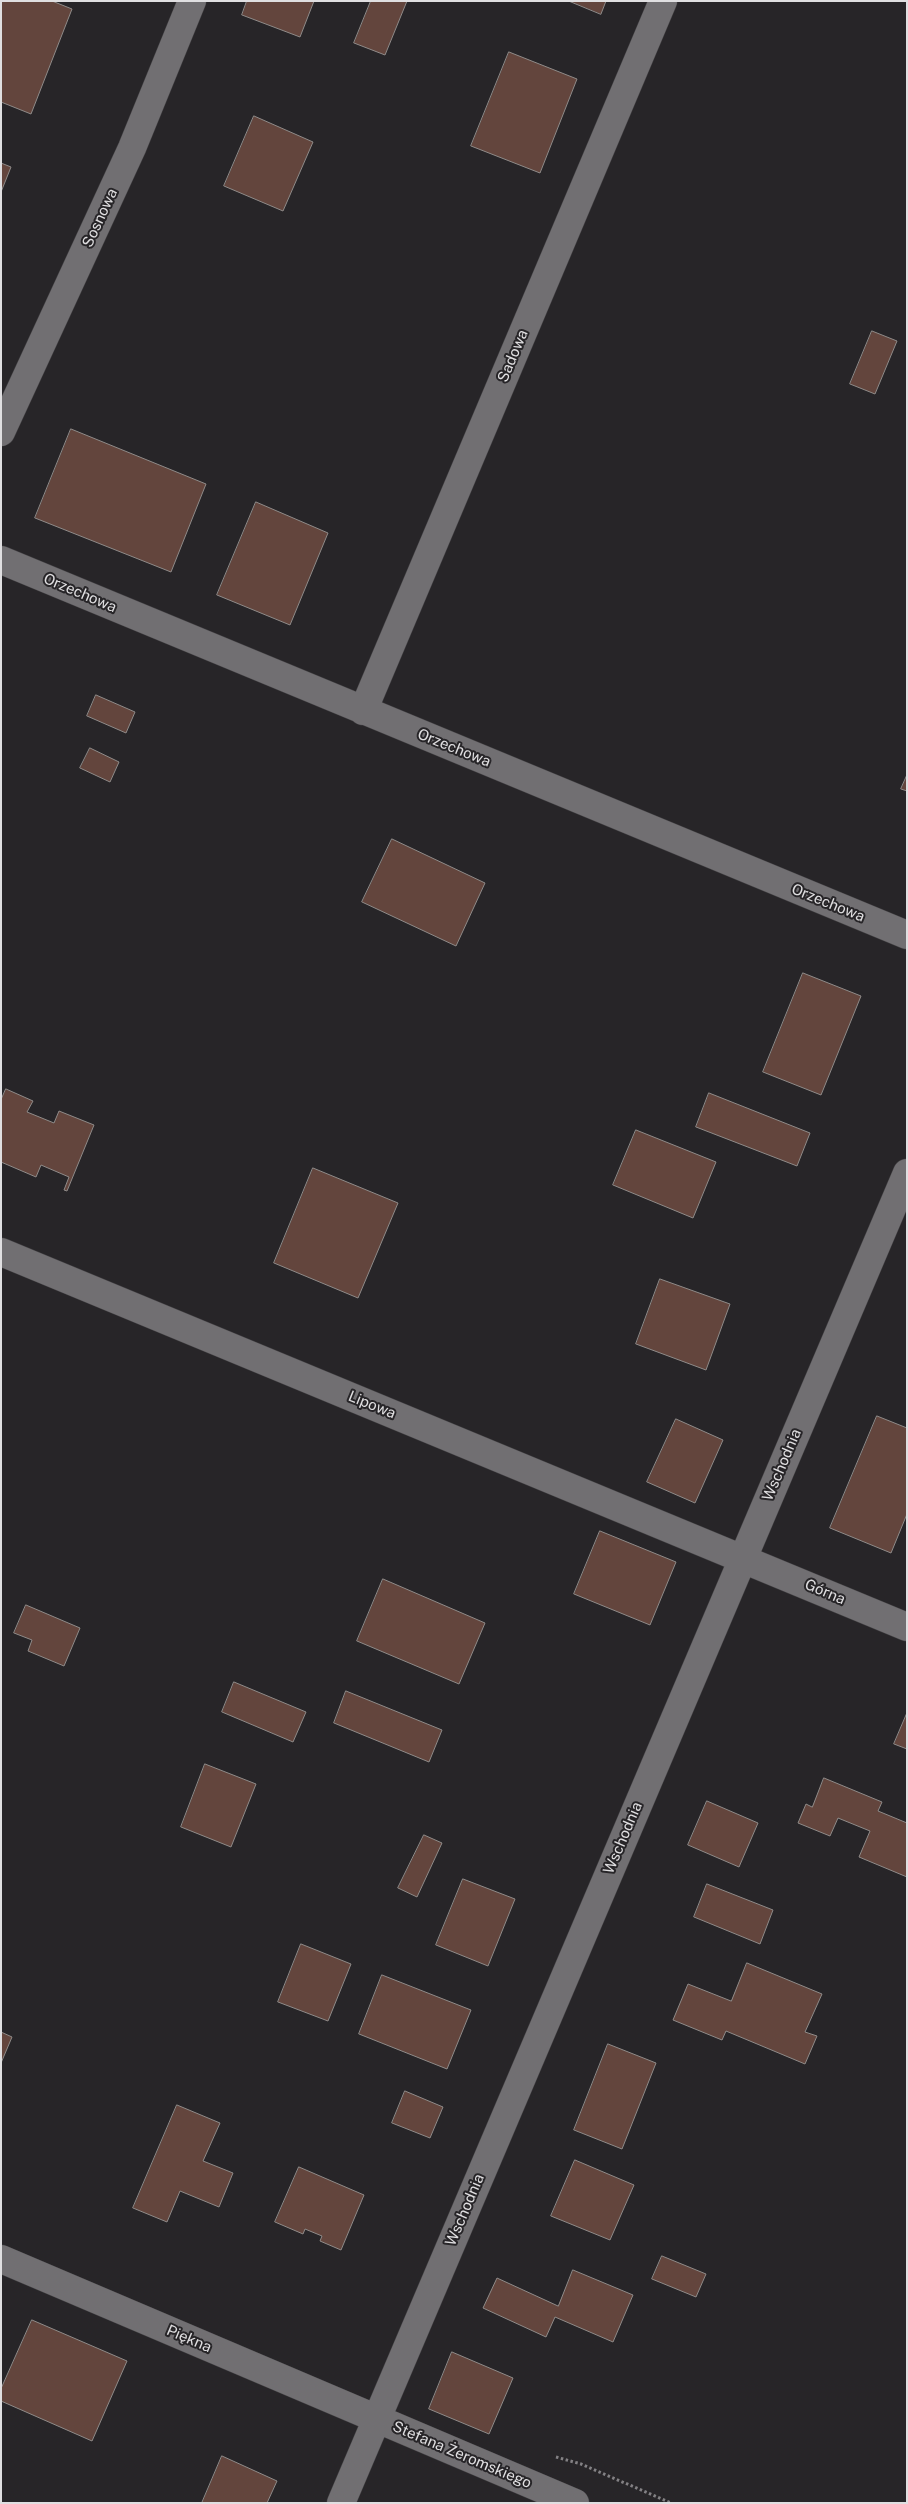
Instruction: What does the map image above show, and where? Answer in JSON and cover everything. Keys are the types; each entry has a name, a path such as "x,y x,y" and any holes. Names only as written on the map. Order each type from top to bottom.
{"street":[{"name":"Sosnowa","path":"1,432 132,148 192,1"},
{"name":"Sadowa","path":"364,711 663,1"},
{"name":"Orzechowa","path":"1,560 907,935"},
{"name":"Wschodnia","path":"341,2503 907,1173"},
{"name":"Lipowa","path":"1,1252 743,1558"},
{"name":"Górna","path":"743,1558 907,1627"},
{"name":"Piękna","path":"1,2259 376,2418"},
{"name":"Stefana Żeromskiego","path":"376,2418 575,2503"}],"building":[{"path":"1,1 52,1 72,9 31,114 1,102"},
{"path":"247,1 314,1 300,37 242,15"},
{"path":"371,1 407,1 385,55 354,43"},
{"path":"569,1 606,1 601,14"},
{"path":"509,52 577,79 540,173 471,146"},
{"path":"254,116 313,142 283,211 224,186"},
{"path":"1,163 11,167 1,192"},
{"path":"872,331 897,341 875,394 850,384"},
{"path":"71,429 206,484 171,572 35,518"},
{"path":"256,502 328,533 290,625 217,595"},
{"path":"96,695 135,712 126,733 87,716"},
{"path":"90,748 119,762 110,782 80,768"},
{"path":"907,775 907,791 901,789"},
{"path":"392,839 485,883 456,946 362,902"},
{"path":"803,973 861,996 821,1095 763,1072"},
{"path":"6,1089 33,1101 27,1112 54,1123 59,1111 94,1125 67,1191 64,1190 69,1177 41,1165 36,1177 1,1162 1,1100"},
{"path":"709,1093 810,1133 797,1166 696,1127"},
{"path":"636,1130 716,1162 693,1218 613,1185"},
{"path":"313,1168 398,1203 358,1298 274,1263"},
{"path":"660,1279 730,1304 706,1370 636,1344"},
{"path":"877,1416 907,1428 907,1514 891,1553 830,1528"},
{"path":"676,1419 723,1440 695,1503 647,1482"},
{"path":"600,1531 676,1562 650,1625 574,1594"},
{"path":"383,1579 485,1623 459,1684 357,1641"},
{"path":"26,1605 80,1628 64,1666 28,1651 32,1640 14,1633"},
{"path":"234,1682 306,1712 293,1742 222,1712"},
{"path":"346,1691 442,1730 429,1762 334,1723"},
{"path":"907,1713 907,1749 894,1744"},
{"path":"205,1764 256,1784 231,1847 181,1827"},
{"path":"824,1778 882,1802 878,1811 907,1823 907,1877 859,1857 870,1831 838,1818 830,1836 798,1823 806,1804 812,1807"},
{"path":"707,1801 758,1823 739,1867 688,1845"},
{"path":"424,1835 442,1843 417,1897 398,1888"},
{"path":"463,1879 515,1899 488,1966 436,1945"},
{"path":"707,1884 773,1910 760,1944 694,1917"},
{"path":"301,1944 351,1964 328,2021 278,2002"},
{"path":"747,1963 822,1994 805,2032 817,2036 805,2064 726,2031 722,2040 673,2020 688,1984 731,2001"},
{"path":"382,1975 471,2010 447,2069 359,2034"},
{"path":"1,2032 12,2037 1,2063"},
{"path":"608,2044 656,2063 622,2149 574,2130"},
{"path":"405,2091 443,2107 430,2138 392,2123"},
{"path":"177,2105 220,2123 203,2161 233,2173 219,2207 180,2191 167,2222 133,2208"},
{"path":"575,2160 634,2185 610,2240 551,2216"},
{"path":"299,2167 364,2195 341,2250 320,2241 322,2236 305,2229 303,2234 275,2222"},
{"path":"662,2256 706,2274 696,2297 652,2279"},
{"path":"573,2270 633,2295 613,2342 555,2317 546,2337 483,2308 497,2278 558,2306"},
{"path":"32,2320 127,2361 92,2441 1,2401 1,2389"},
{"path":"452,2352 513,2378 489,2434 429,2409"},
{"path":"222,2456 277,2481 267,2503 202,2503"}]}
